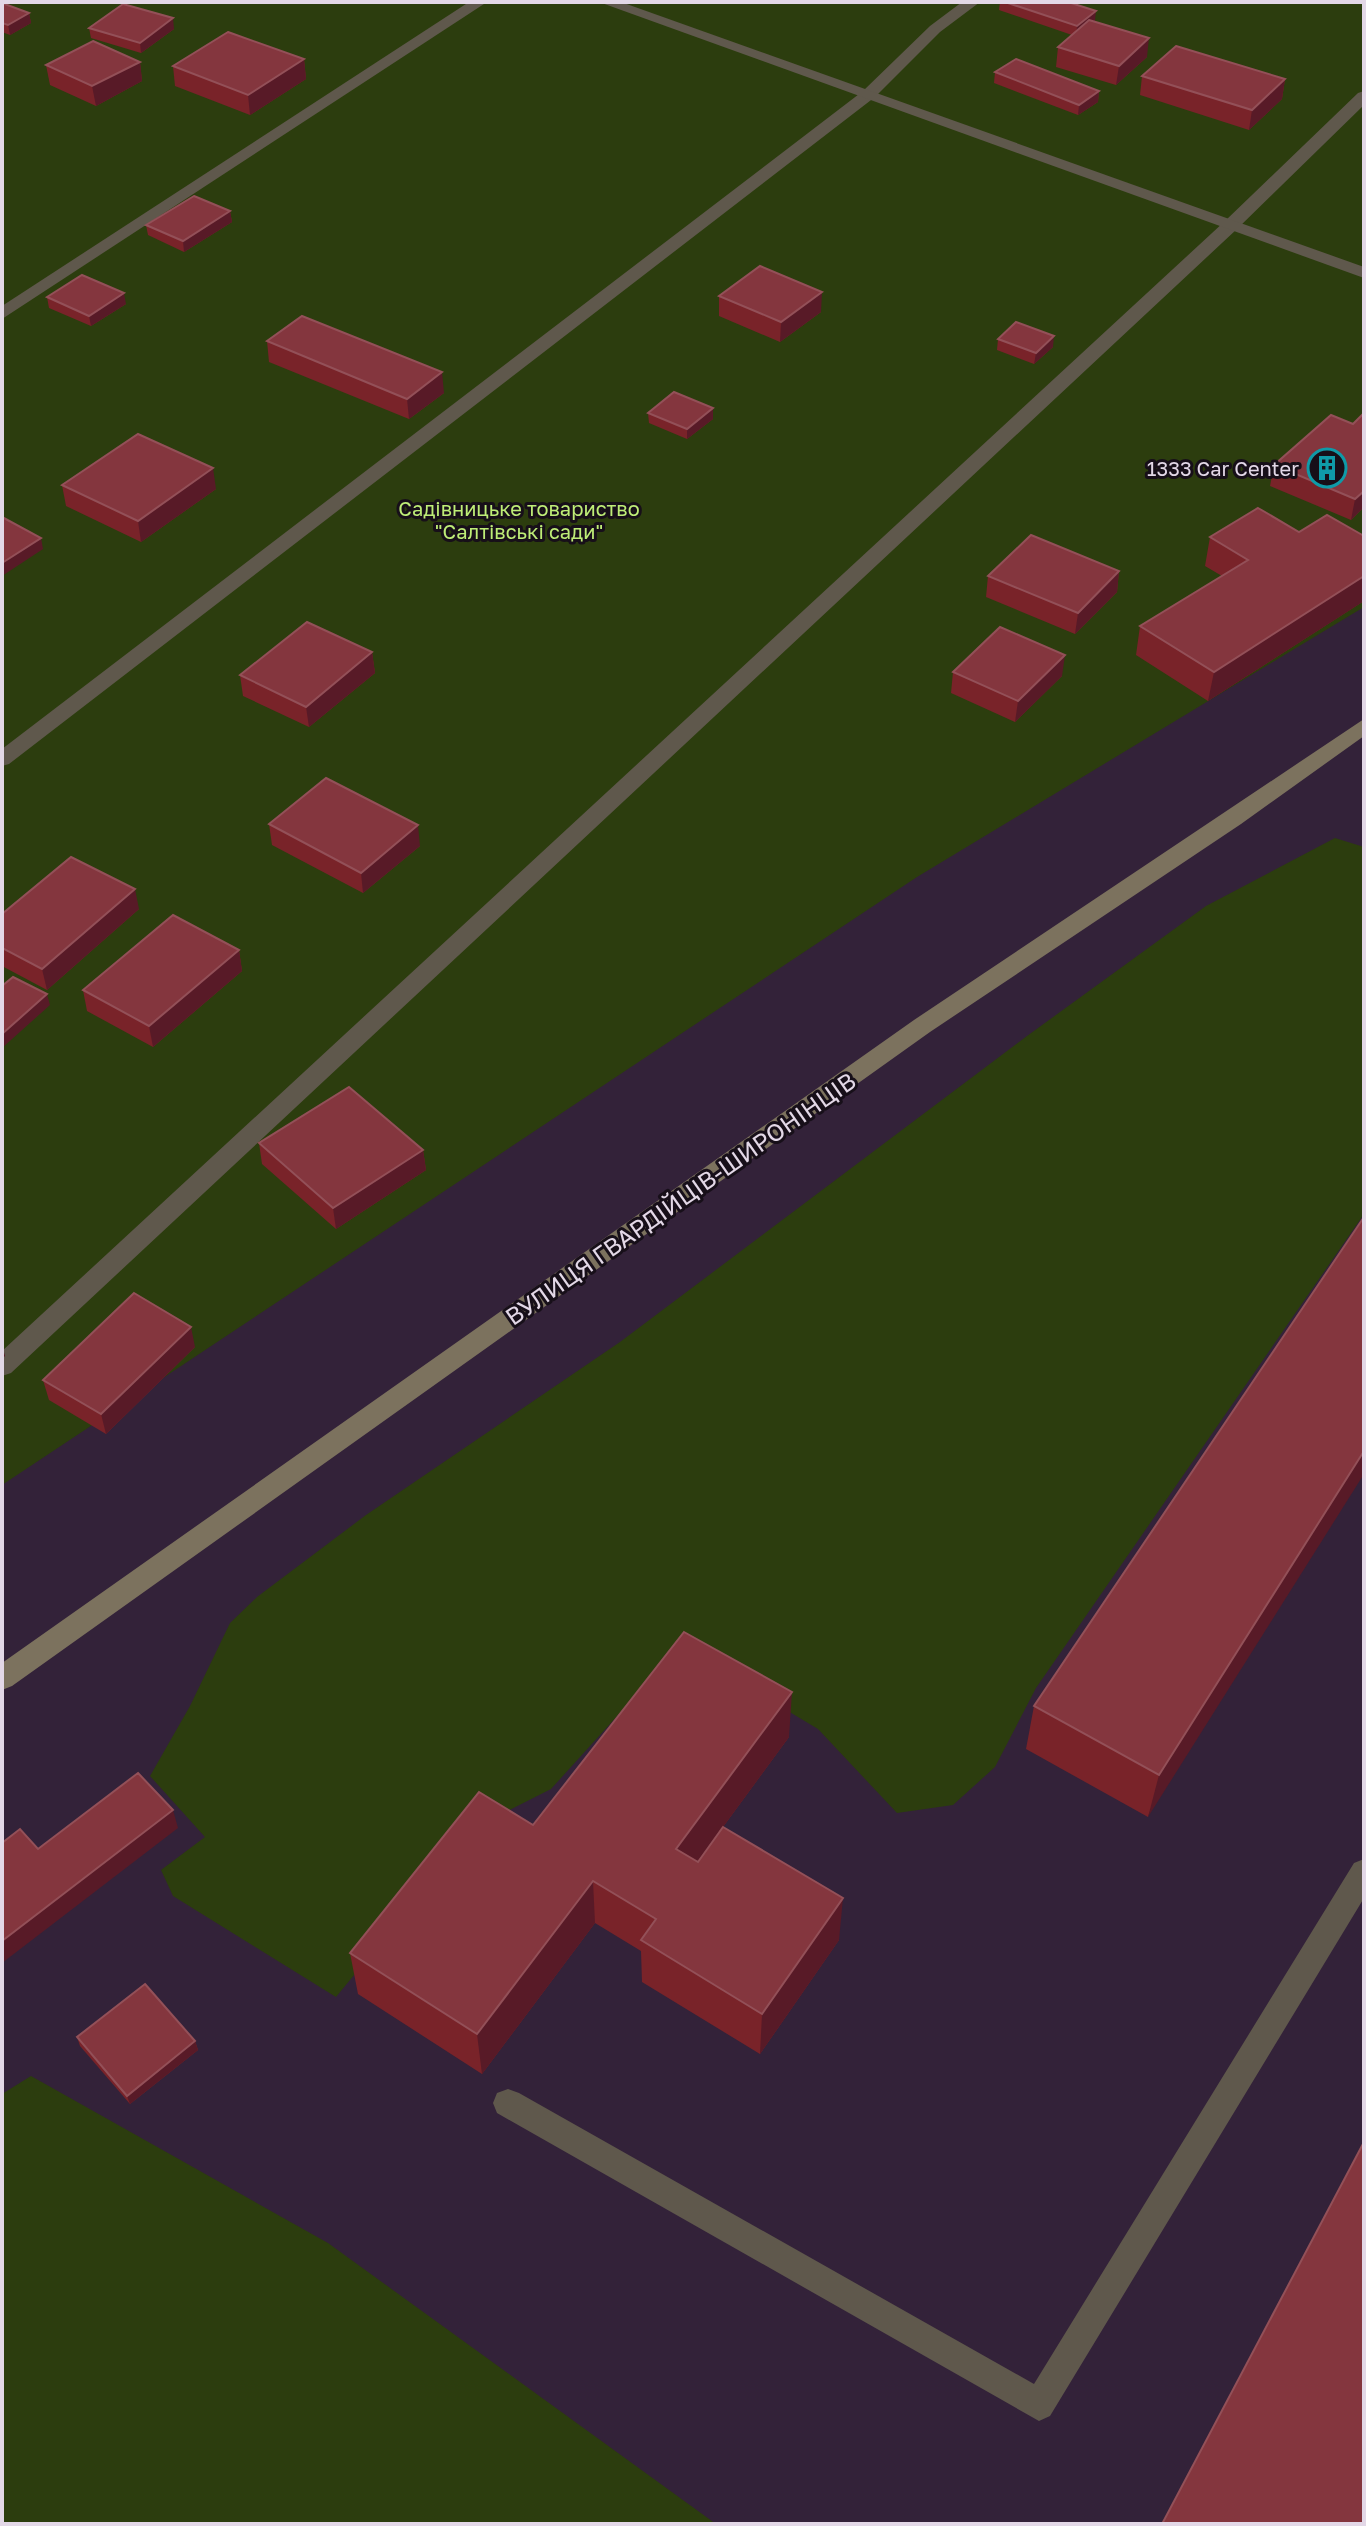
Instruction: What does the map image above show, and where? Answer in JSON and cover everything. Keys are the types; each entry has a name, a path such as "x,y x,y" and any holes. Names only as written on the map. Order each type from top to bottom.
{"main road":[{"name":"ВУЛИЦЯ ГВАРДІЙЦІВ-ШИРОНІНЦІВ","path":"2,1678 922,1026 1234,819 1364,726"}],"street":[{"path":"2,314 479,2"},
{"path":"607,2 1364,273"},
{"path":"2,759 869,94 935,29 972,2"},
{"path":"2,1366 1231,225 1364,96"},
{"path":"508,2103 1039,2405 1364,1872"}],"green space":[{"name":"Садівницьке товариство \"Салтівські сади\"","path":"2,2 1364,2 1364,607 917,877 2,1485"},
{"path":"1335,838 1364,847 1364,1214 1036,1688 995,1767 953,1805 897,1813 818,1729 703,1660 658,1671 551,1789 476,1827 336,1997 173,1896 161,1870 205,1837 150,1776 190,1706 230,1623 257,1597 366,1515 620,1342 1027,1036 1206,906"},
{"path":"31,2076 328,2243 716,2524 2,2524 2,2094"}],"building":[{"path":"1005,2 1068,2 1096,11 1077,26"},
{"path":"2,3 29,13 8,25 2,23"},
{"path":"123,4 173,18 140,43 89,28"},
{"path":"1089,20 1149,38 1119,66 1058,47"},
{"path":"228,32 304,59 248,95 173,66"},
{"path":"93,41 140,62 92,86 46,65"},
{"path":"1176,46 1285,79 1252,110 1142,76"},
{"path":"1016,59 1099,91 1079,105 995,72"},
{"path":"194,196 230,211 183,241 146,225"},
{"path":"760,266 822,292 781,322 719,296"},
{"path":"82,275 124,293 89,316 47,297"},
{"path":"302,316 442,372 407,399 267,341"},
{"path":"1016,322 1054,336 1036,353 998,339"},
{"path":"674,392 713,408 687,429 648,413"},
{"name":"1333 Car Center","path":"1364,413 1364,491 1355,499 1274,465 1331,415 1353,424"},
{"path":"138,434 213,468 138,521 62,485"},
{"path":"1258,508 1299,532 1327,515 1364,536 1364,576 1214,672 1140,626 1248,560 1210,537"},
{"path":"2,517 41,538 2,563"},
{"path":"1031,535 1119,571 1078,613 988,576"},
{"path":"307,622 372,652 306,707 240,675"},
{"path":"1000,627 1065,655 1018,701 953,672"},
{"path":"326,778 418,825 361,873 269,824"},
{"path":"71,857 135,889 42,969 2,948 2,914"},
{"path":"173,915 239,950 149,1026 83,990"},
{"path":"13,977 47,994 2,1034 2,986"},
{"path":"349,1087 423,1150 333,1208 259,1143"},
{"path":"1364,1217 1364,1451 1159,1775 1034,1706"},
{"path":"134,1293 191,1327 101,1414 43,1380"},
{"path":"684,1632 792,1692 676,1849 698,1862 723,1827 843,1898 762,2014 641,1940 656,1919 593,1881 477,2034 350,1953 479,1792 533,1825"},
{"path":"138,1773 173,1810 2,1941 2,1843 20,1829 38,1849"},
{"path":"145,1984 195,2041 127,2096 77,2037"},
{"path":"1364,2142 1364,2524 1162,2524"}],"place":[{"name":"1333 Car Center","path":"1327,468"}]}
